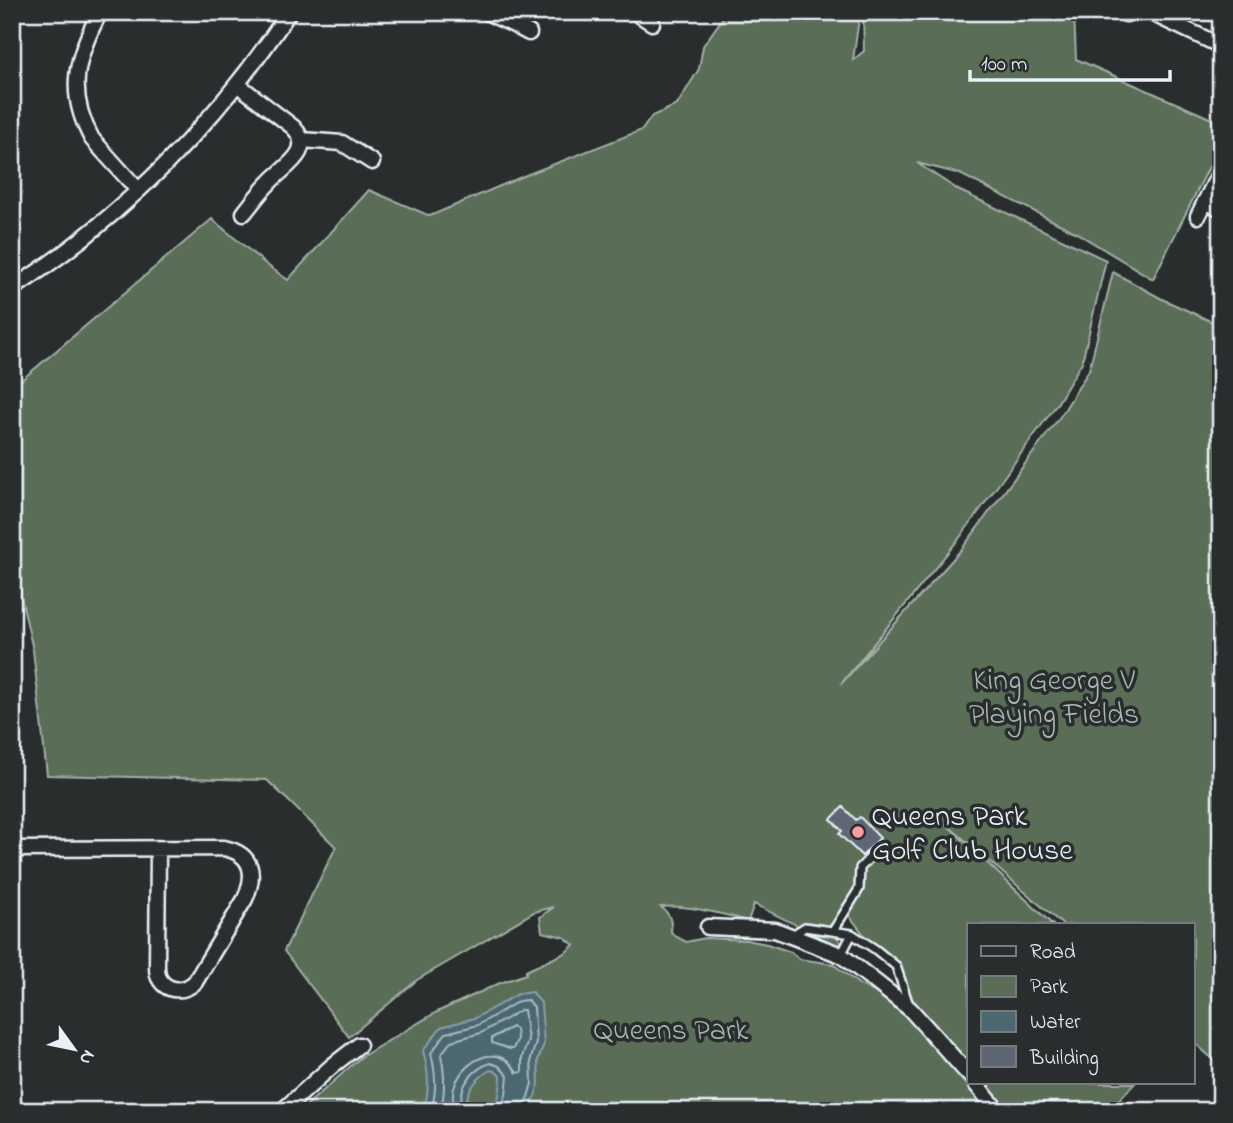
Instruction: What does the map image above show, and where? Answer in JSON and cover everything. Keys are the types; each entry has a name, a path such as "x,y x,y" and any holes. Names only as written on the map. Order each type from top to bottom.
{"street":[{"path":"100,12 80,53 76,74 78,101 92,139 138,190"},
{"path":"13,286 81,240 180,149 237,83 289,12"},
{"path":"486,12 529,33"},
{"path":"1149,12 1221,46"},
{"path":"237,83 293,127 302,140 298,156 269,183 244,213"},
{"path":"302,140 342,142 372,162"},
{"path":"1198,216 1221,170"},
{"path":"1205,201 1221,209"},
{"path":"12,849 223,848 232,850 245,859 252,880 245,899 195,982 185,989 167,986 158,977 158,849"},
{"path":"708,927 775,930 841,955 910,1009 967,1073"},
{"path":"282,1111 359,1045"},
{"path":"976,1084 998,1111"}],"lane":[{"path":"833,931 859,889 860,868 877,850"},
{"path":"791,936 805,926 852,934 876,949 896,967 910,1009"},
{"path":"841,955 852,934"}],"green space":[{"path":"727,12 860,12 853,60 864,51 863,12 1074,12 1076,59 1221,123 1221,143 1153,279 1075,232 960,174 917,163 960,191 1106,260 1082,362 1057,404 958,540 841,684 961,550 1062,414 1089,370 1113,272 1162,299 1221,326 1221,1067 1194,1042 1194,923 1061,923 945,823 1051,923 967,923 967,1071 910,1009 896,966 875,949 847,913 833,931 846,950 754,904 748,921 692,908 661,907 670,918 671,932 686,942 705,938 746,940 791,952 799,959 833,964 860,985 887,998 926,1035 982,1100 988,1111 300,1111 361,1057 437,1012 526,974 526,971 565,953 574,945 564,937 542,932 540,917 554,907 534,912 417,980 349,1037 284,951 336,847 267,780 47,775 33,650 12,557 12,388 212,219 288,280 369,190 430,216 642,130 652,116 677,105 699,69 703,46"},
{"path":"979,1084 1134,1084 1109,1111 1003,1111"}],"water":[{"path":"532,992 541,1003 544,1044 538,1060 539,1084 530,1111 488,1111 497,1100 501,1077 490,1070 476,1082 467,1098 485,1111 423,1111 428,1081 423,1051 441,1027 475,1018 518,994"}],"building":[{"name":"Queens Park Golf Club House","path":"843,807 856,820 860,817 880,838 862,856 839,834 842,831 831,819"}],"place":[{"name":"Queens Park Golf Club House","path":"858,832"}],"park label":[{"name":"King George V Playing Fields","path":"1054,696"},
{"name":"Queens Park","path":"671,1029"}]}
